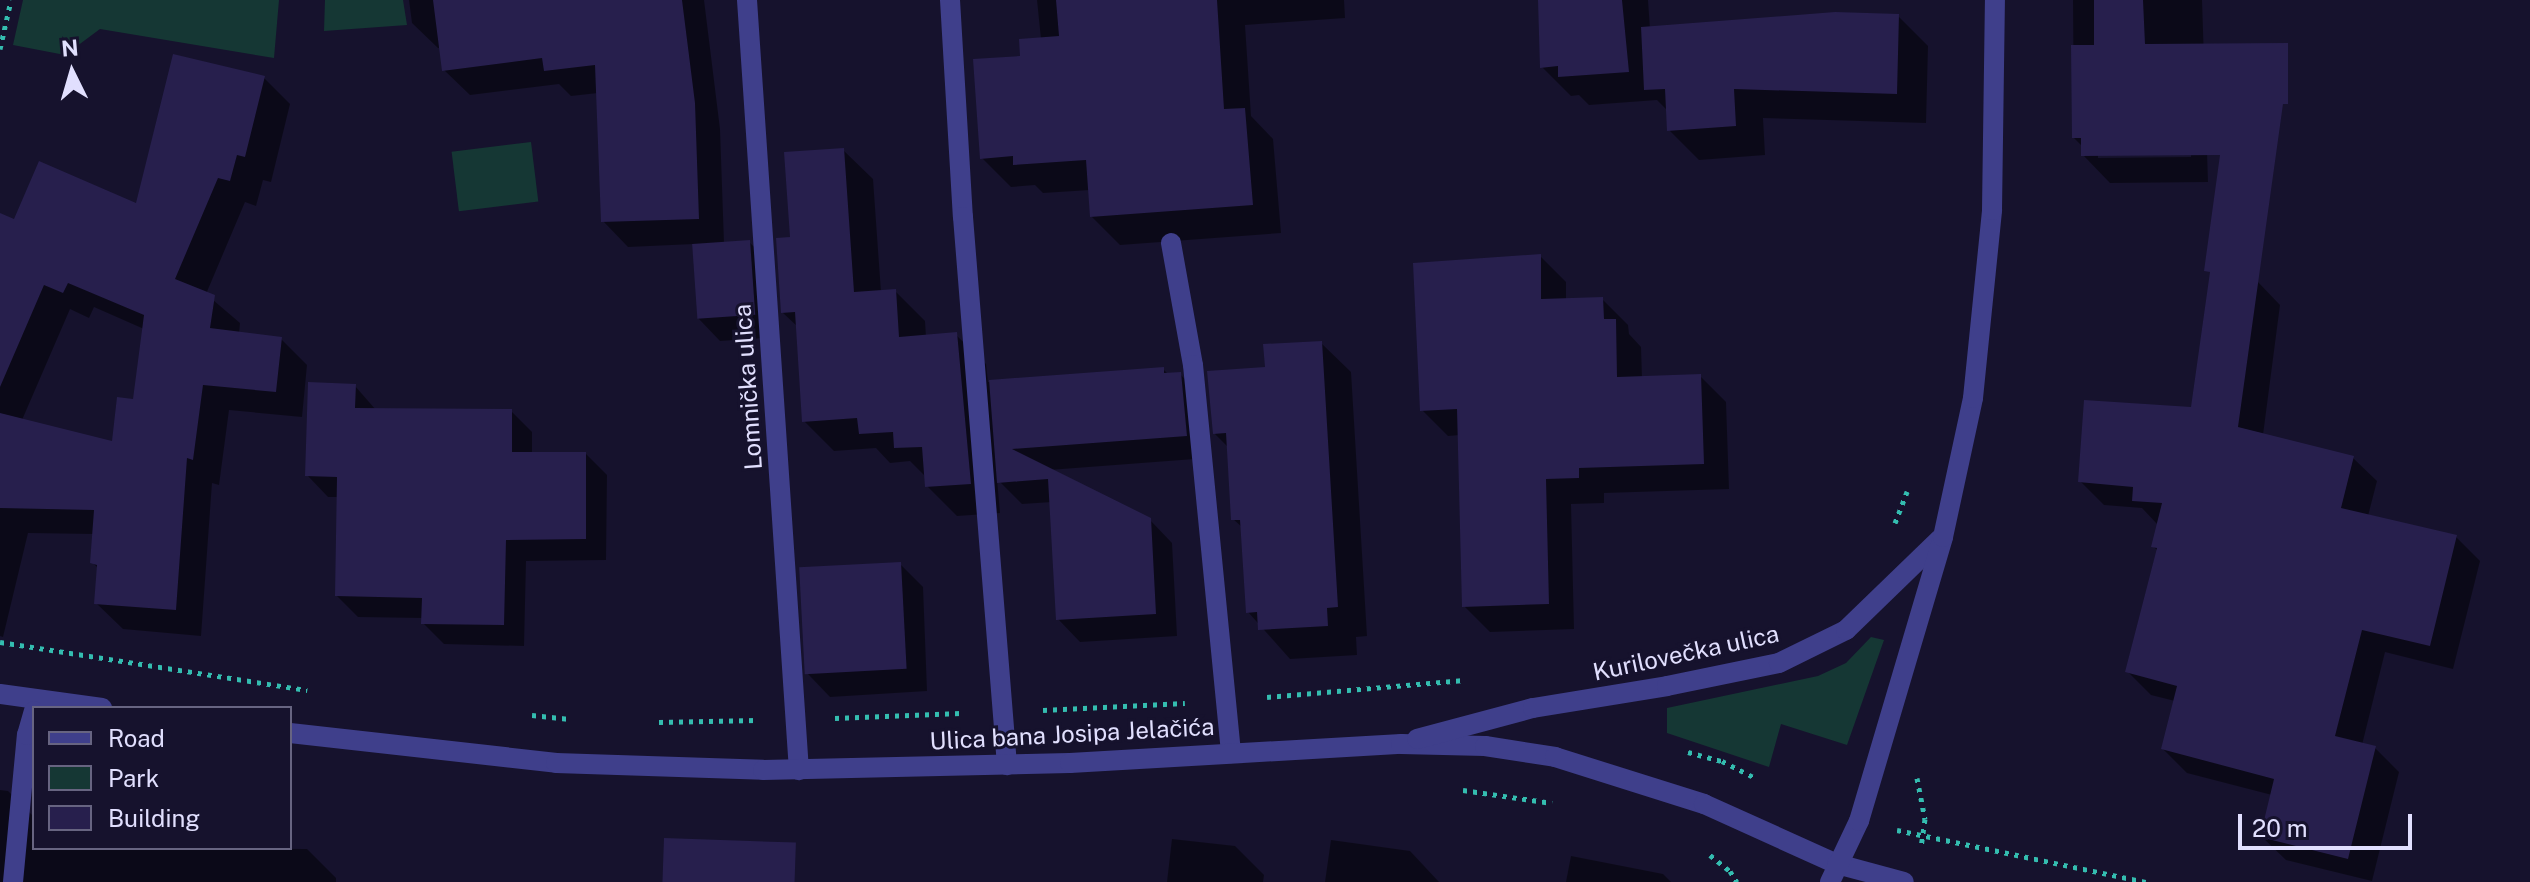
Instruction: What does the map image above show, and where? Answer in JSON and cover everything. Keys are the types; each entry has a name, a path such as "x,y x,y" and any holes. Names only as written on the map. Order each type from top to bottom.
{"street":[{"name":"Lomnička ulica","path":"747,0 799,770"},
{"path":"950,0 966,263 1007,765"},
{"path":"1833,873 1859,821 1943,537 1973,398 1989,241 1995,0"},
{"path":"1171,243 1193,365 1231,753"},
{"name":"Kurilovečka ulica","path":"1401,744 1463,724 1533,708 1779,663 1846,630 1943,537"},
{"path":"0,694 35,706"},
{"path":"13,882 27,735 32,717"},
{"name":"Ulica bana Josipa Jelačića","path":"292,733 556,763 799,770 1007,765 1401,744 1485,746 1555,757 1704,804 1833,873 1904,882"}],"path":[{"path":"0,49 11,0"},
{"path":"1893,527 1908,489"},
{"path":"1916,768 1925,819 1920,852"},
{"path":"1700,850 1721,863 1737,882"}],"green space":[{"path":"23,0 279,0 274,58 100,29 65,55 13,45"},
{"path":"325,0 403,0 407,25 324,31"},
{"path":"531,142 538,202 459,211 452,152"},
{"path":"1871,637 1884,640 1847,745 1781,724 1769,767 1667,733 1667,708 1818,676 1846,663"}],"building":[{"path":"433,0 682,0 695,103 699,219 601,222 595,65 544,71 542,58 442,71"},
{"path":"1056,0 1217,0 1224,109 1245,108 1253,205 1090,217 1086,160 1013,165 1013,156 980,159 973,59 1020,56 1019,39 1059,36"},
{"path":"1538,0 1622,0 1629,72 1558,77 1558,66 1540,68"},
{"path":"2094,0 2143,0 2145,44 2288,43 2288,104 2283,104 2238,427 2354,456 2341,508 2457,535 2430,646 2362,630 2335,736 2376,746 2348,859 2260,837 2274,779 2161,749 2177,686 2125,672 2157,548 2151,547 2162,503 2132,501 2133,487 2078,482 2084,400 2191,407 2210,272 2204,271 2220,155 2081,156 2081,138 2072,138 2071,45 2094,45"},
{"path":"1835,12 1899,14 1897,94 1734,89 1736,126 1667,131 1665,89 1644,90 1641,27"},
{"path":"173,54 265,76 245,157 237,155 230,181 218,178 175,279 215,295 210,328 282,337 276,392 203,385 193,460 187,458 176,610 94,604 97,565 90,563 94,510 0,508 0,413 112,441 117,397 133,399 144,315 68,283 63,293 44,285 0,387 0,213 14,219 39,161 136,203"},
{"path":"844,148 854,292 896,289 899,337 957,332 971,484 925,487 922,447 894,448 893,432 859,434 857,418 802,422 795,312 781,313 776,238 790,237 784,152"},
{"path":"750,240 755,315 697,319 692,244"},
{"path":"1541,254 1541,299 1603,297 1604,319 1616,319 1617,377 1701,374 1704,464 1579,468 1579,478 1546,479 1549,604 1462,607 1457,409 1420,411 1413,263"},
{"path":"1322,341 1338,607 1327,608 1328,626 1258,630 1257,612 1246,613 1240,520 1231,520 1226,433 1213,434 1207,371 1265,367 1263,344"},
{"path":"1164,367 1164,373 1181,372 1187,436 1012,449 1151,518 1156,614 1056,620 1048,479 997,483 989,380"},
{"path":"308,382 356,384 355,408 512,409 512,452 586,452 586,539 506,540 504,625 421,624 422,598 335,596 337,477 305,476"},
{"path":"901,562 907,669 805,674 799,567"},
{"path":"664,838 796,843 795,882 662,882"}]}
